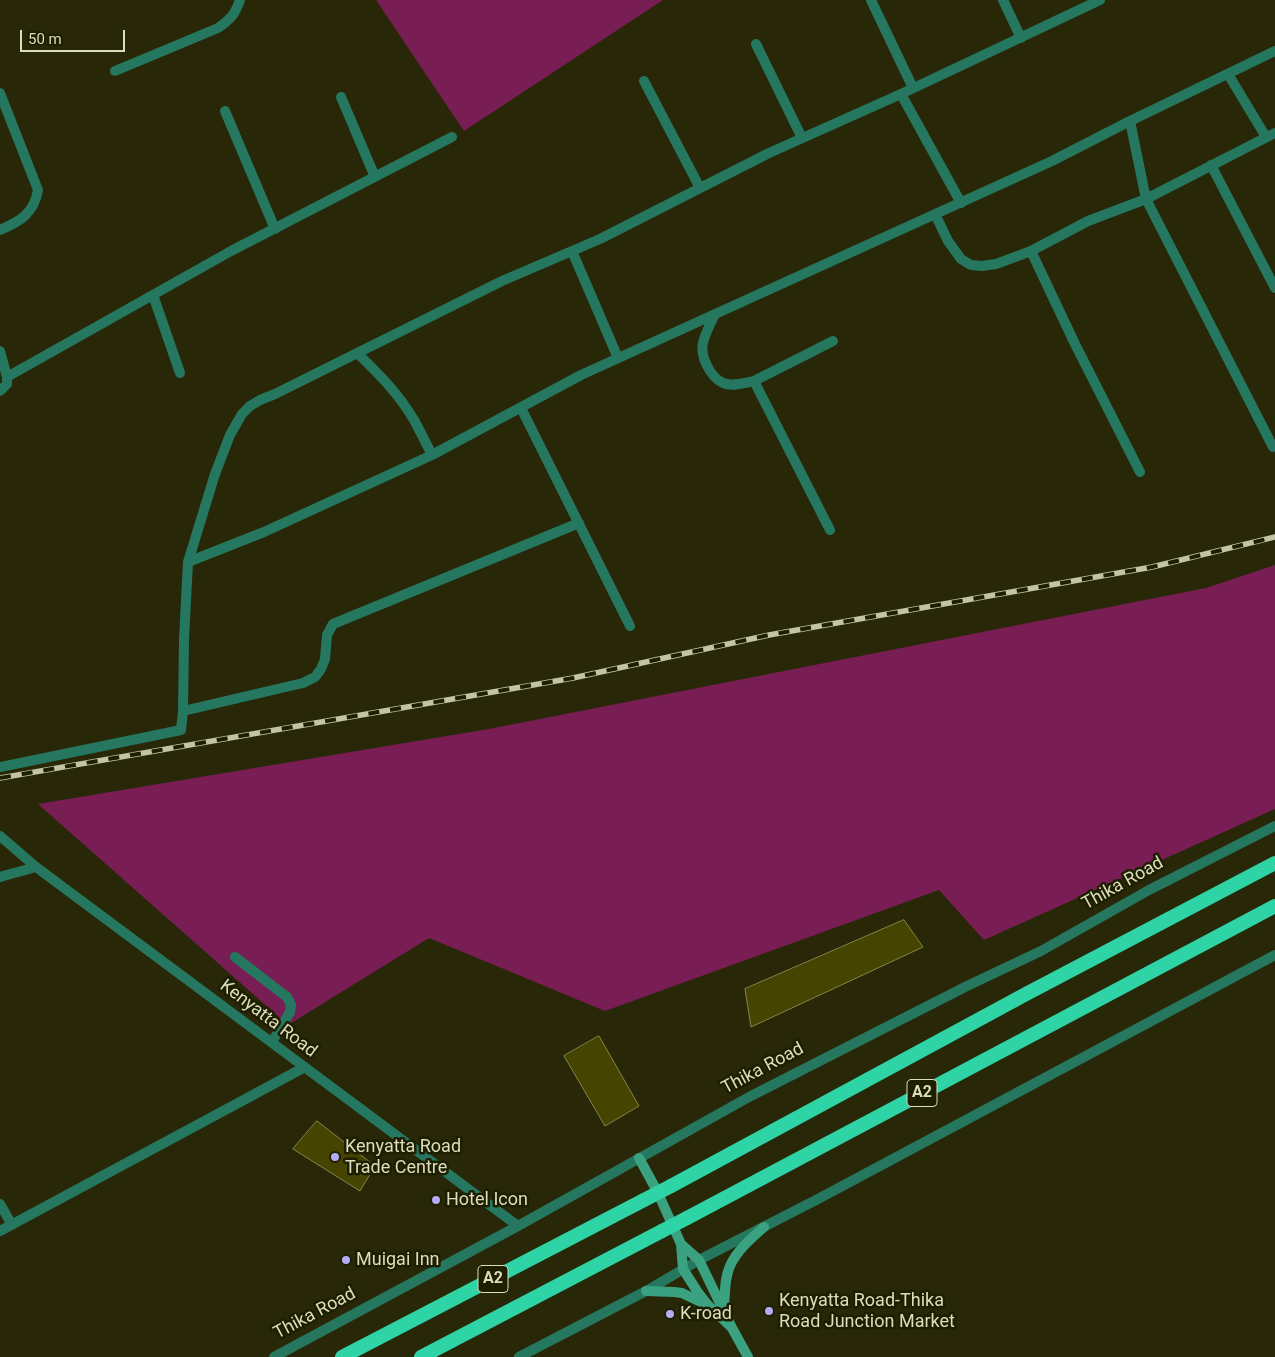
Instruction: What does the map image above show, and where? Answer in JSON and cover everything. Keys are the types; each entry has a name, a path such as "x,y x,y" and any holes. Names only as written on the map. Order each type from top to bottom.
{"highway":[{"name":"A2","path":"342,1357 671,1186 1026,994 1275,863"},
{"name":"A2","path":"421,1357 1275,906"}],"main road":[{"path":"639,1158 657,1191 681,1244 683,1269 710,1307 732,1328"},
{"path":"724,1310 725,1290 730,1267 741,1249 764,1227"},
{"path":"681,1244 699,1260 748,1357"},
{"path":"646,1291 682,1293 710,1307"}],"street":[{"path":"115,72 218,28 231,19 240,0"},
{"path":"871,0 913,88"},
{"path":"1003,0 1021,38"},
{"path":"0,767 181,730 188,562 215,474 230,435 242,414 250,406 502,281 600,239 769,153 901,94 1100,0"},
{"path":"756,44 802,138"},
{"path":"188,562 264,532 432,455 618,358 1052,161 1130,121 1275,52"},
{"path":"935,214 948,241 961,259 971,265 982,266 996,264 1031,251 1088,221 1146,200 1270,135 1228,74"},
{"path":"644,81 700,188"},
{"path":"0,93 38,190 36,200 25,216 0,230"},
{"path":"901,94 960,203"},
{"path":"341,97 375,177"},
{"path":"225,111 275,229"},
{"path":"1130,121 1146,200 1273,447"},
{"path":"7,377 231,251 452,137"},
{"path":"1211,165 1275,288"},
{"path":"572,251 618,358"},
{"path":"1031,251 1075,344 1140,472"},
{"path":"153,295 180,373"},
{"path":"715,314 703,343 702,352 714,376 723,383 741,384 754,381 833,341"},
{"path":"0,351 7,377 7,384 0,391"},
{"path":"357,353 381,376 402,402 432,455"},
{"path":"754,381 830,530"},
{"path":"521,408 630,626"},
{"path":"183,711 303,683 315,678 325,659 327,635 333,624 579,523"},
{"name":"Thika Road","path":"274,1357 518,1226 749,1097 958,990 1041,951 1149,890 1275,826"},
{"name":"Kenyatta Road","path":"0,836 36,867 518,1226"},
{"path":"0,877 36,867"},
{"path":"519,1357 646,1291 699,1260 1077,1062 1275,955"},
{"path":"235,957 287,997 291,1005 290,1012 272,1042"},
{"path":"0,1231 305,1067"},
{"path":"0,1204 12,1225"}],"shaded area":[{"path":"376,0 663,0 464,131"},
{"path":"1275,565 1275,809 984,940 939,890 605,1011 429,938 288,1025 38,804 489,729 1206,588"}],"building":[{"path":"904,920 923,947 751,1027 745,989"},
{"path":"599,1036 639,1106 605,1126 564,1056"},
{"name":"Kenyatta Road Trade Centre","path":"317,1121 375,1166 360,1191 293,1149"}],"railway":[{"path":"0,778 573,678 769,635 1152,567 1275,537"}],"place":[{"name":"Kenyatta Road Trade Centre","path":"335,1157"},
{"name":"Hotel Icon","path":"436,1200"},
{"name":"Muigai Inn","path":"346,1260"},
{"name":"Kenyatta Road-Thika Road Junction Market","path":"769,1311"},
{"name":"K-road","path":"670,1314"}]}
